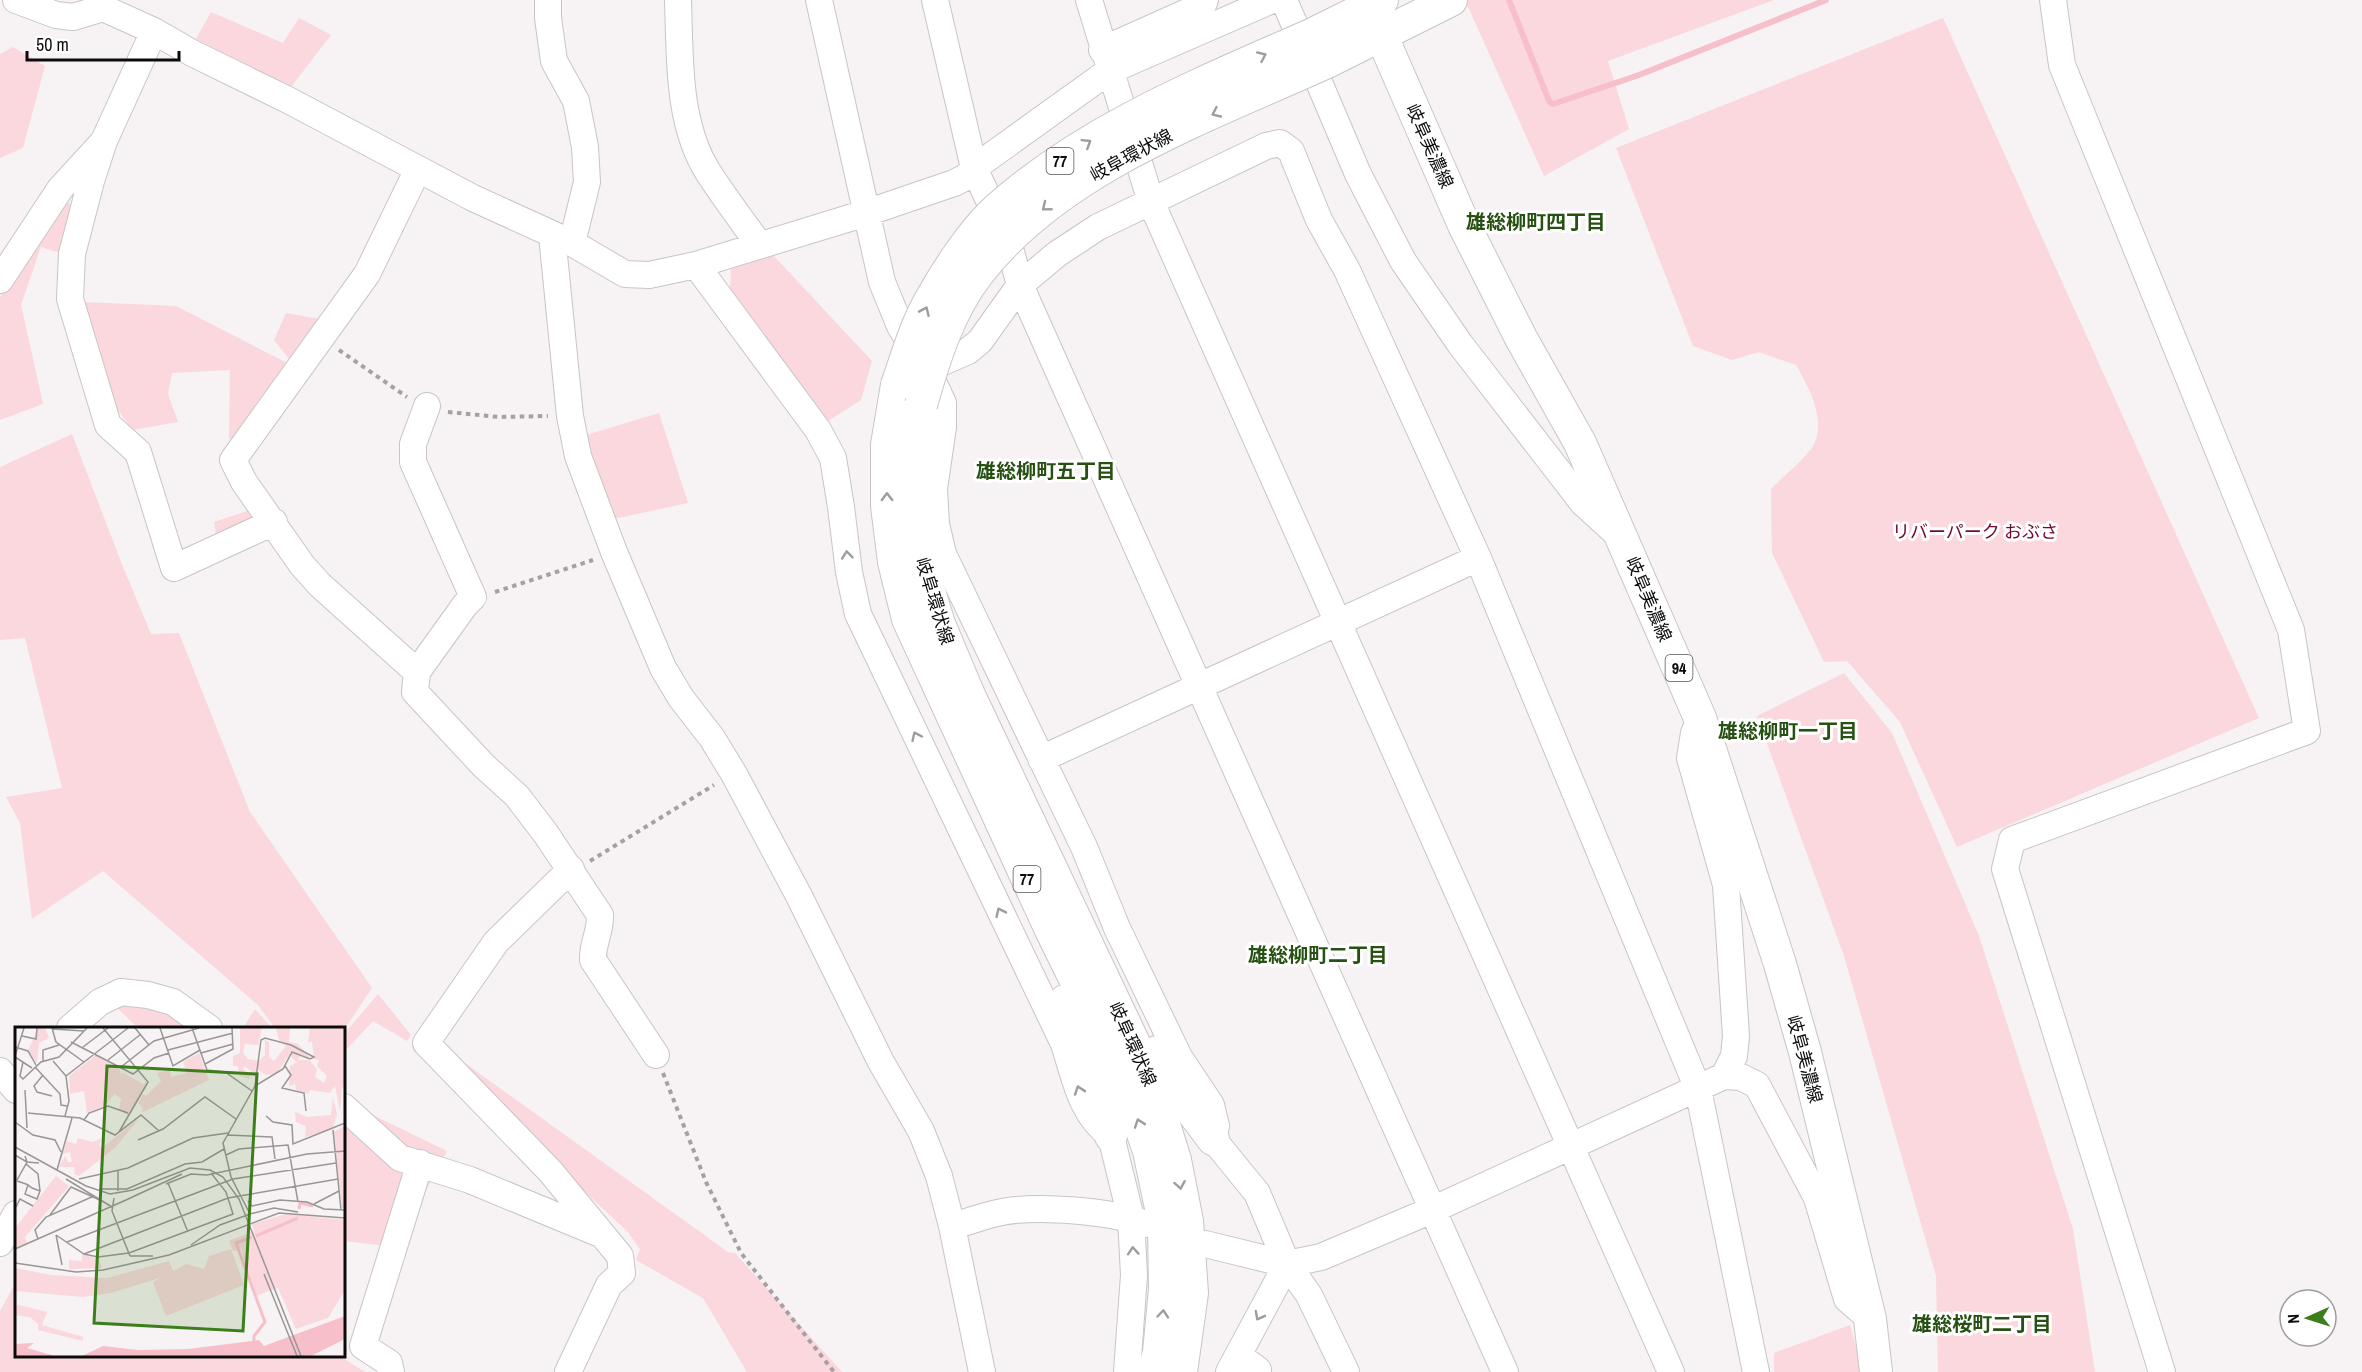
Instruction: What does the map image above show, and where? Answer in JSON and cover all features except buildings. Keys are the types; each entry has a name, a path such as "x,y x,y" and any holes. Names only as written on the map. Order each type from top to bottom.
{"main road":[{"name":"岐阜美濃線","path":"1372,2 1382,35 1464,225 1521,338 1580,443 1700,718 1780,964 1807,1064 1870,1319 1876,1372"},
{"name":"岐阜環状線","path":"1181,1372 1192,1293 1187,1221 1175,1160 1148,1072 973,703 939,624 921,565 913,503 913,453 909,395 912,343 929,303 956,258 995,211 1046,170 1153,105 1313,34 1372,2"},
{"name":"岐阜環状線","path":"1154,1372 1159,1353 1165,1288 1164,1222 1149,1151 1123,1076 1051,930 908,619 894,562 887,506 887,445 909,395 935,356 955,313 978,273 1017,230 1066,191 1105,166 1327,62 1439,5"},
{"name":"77","path":"908,619 915,680 972,808 1069,1009 1101,1094 1112,1136"},
{"name":"77","path":"939,624 1030,780 1166,1071 1179,1094 1213,1139"}],"street":[{"path":"16,0 56,15 73,17 103,4 192,53 288,100 418,169 562,239 625,274 649,275 696,265 866,213 954,183 966,177 974,168 1106,61 1203,5 1205,0"},
{"path":"548,0 554,61 576,101 585,147 587,182 562,239 570,416 579,456 614,552 663,668 734,774 799,896 881,1062 921,1131 939,1176 952,1226 982,1372"},
{"path":"678,0 680,68 689,127 707,171 759,244"},
{"path":"819,0 882,282 900,326 927,369 943,404 943,428 934,489 936,524 943,554 1084,847 1117,928 1179,1057 1210,1105 1216,1126 1213,1139 1257,1193 1287,1264 1309,1295 1346,1372"},
{"path":"935,0 974,168 1008,240 1020,285 1505,1372"},
{"path":"1089,0 1151,202 1671,1372"},
{"path":"1106,61 1272,0"},
{"path":"1284,0 1358,174 1403,261 1460,344 1583,503 1624,541"},
{"path":"2053,0 2062,65 2291,630 2307,731 2012,840 2005,869 2162,1372"},
{"path":"154,31 104,141 91,181 72,254 70,299 108,425 138,452 174,568 274,522"},
{"path":"0,280 60,189 104,141"},
{"path":"927,369 968,351 980,341 1020,285 1057,254 1098,227 1266,147 1280,143 1291,151 1319,220 1347,270 1478,558 1698,1089 1756,1372"},
{"path":"417,672 302,566 274,522 244,482 233,460 367,274 418,169"},
{"path":"696,265 818,430 833,458 842,507 849,572 858,614 1064,1044 1085,1107 1100,1128 1112,1136 1139,1221 1127,1372"},
{"path":"427,406 413,444 413,462 473,597 417,672 415,692 484,766 517,796 570,869 600,915 601,928 592,948 593,960 656,1055"},
{"path":"1041,759 1478,558"},
{"path":"1700,718 1694,733 1690,758 1726,885 1736,1036 1734,1056 1724,1076"},
{"path":"568,1372 609,1286 622,1273 620,1256 550,1172 426,1043 496,942 570,869"},
{"path":"72,1027 100,1002 121,992 148,995 173,1002 206,1027"},
{"path":"1205,1244 1287,1264 1321,1257 1724,1076 1741,1077 1757,1085 1817,1198 1847,1299 1870,1319"},
{"path":"345,1108 400,1158 420,1162 470,1180 601,1235"},
{"path":"391,1372 389,1363 363,1346 420,1162"},
{"path":"952,1226 1002,1212 1037,1208 1139,1221"},
{"path":"0,1243 15,1216"},
{"path":"1258,1372 1258,1370 1234,1363 1287,1264"}],"path":[{"path":"473,597 508,589 614,552"},
{"path":"570,869 579,868 734,774"},
{"path":"656,1055 706,1182 741,1253 834,1372"}],"green space":[{"path":"1465,0 1774,0 1608,61 1629,129 1544,176"},
{"path":"211,12 283,43 299,18 331,35 291,87 196,39"},
{"name":"リバーパーク おぶさ","path":"1943,18 2259,718 1957,847 1900,722 1847,661 1824,662 1772,553 1771,489 1807,454 1816,439 1818,417 1806,384 1796,365 1759,352 1732,360 1693,346 1616,148"},
{"path":"13,47 45,66 23,148 0,158 0,54"},
{"path":"63,200 78,208 60,253 41,247 21,305 43,404 0,420 0,297"},
{"path":"773,255 872,361 861,400 828,421 730,289 731,269"},
{"path":"83,302 176,306 287,363 272,396 245,436 229,439 230,370 172,373 168,394 178,422 133,430 117,409"},
{"path":"286,313 325,320 294,365 274,340"},
{"path":"659,413 688,503 609,520 583,436"},
{"path":"72,434 151,634 179,633 250,812 372,988 345,1028 274,1027 257,1004 103,871 32,919 20,823 6,797 62,788 25,638 0,640 0,467"},
{"path":"253,509 260,523 217,542 214,522"},
{"path":"1844,673 1892,733 1979,936 2073,1229 2095,1372 1938,1372 1936,1276 1844,956 1757,716"},
{"path":"378,994 411,1035 407,1041 373,1021 345,1051 345,1033"},
{"path":"113,1004 156,1012 195,1027 137,1027"},
{"path":"255,1009 271,1027 244,1027"},
{"path":"451,1053 728,1252 735,1253 842,1372 747,1372 703,1298 636,1260 640,1249 627,1231 556,1165"},
{"path":"345,1101 447,1151 395,1247 345,1241"},
{"path":"15,1284 15,1357 342,1357 365,1372 0,1372 0,1311"},
{"path":"1850,1325 1863,1372 1774,1372 1774,1353"}],"waterway":[{"path":"1509,0 1549,101 1553,104 1639,75 1826,0"}],"district":[{"name":"雄総柳町四丁目","path":"1536,221"},
{"name":"雄総柳町五丁目","path":"1046,470"},
{"name":"雄総柳町一丁目","path":"1788,730"},
{"name":"雄総柳町二丁目","path":"1318,954"},
{"name":"雄総桜町二丁目","path":"1982,1323"}]}
